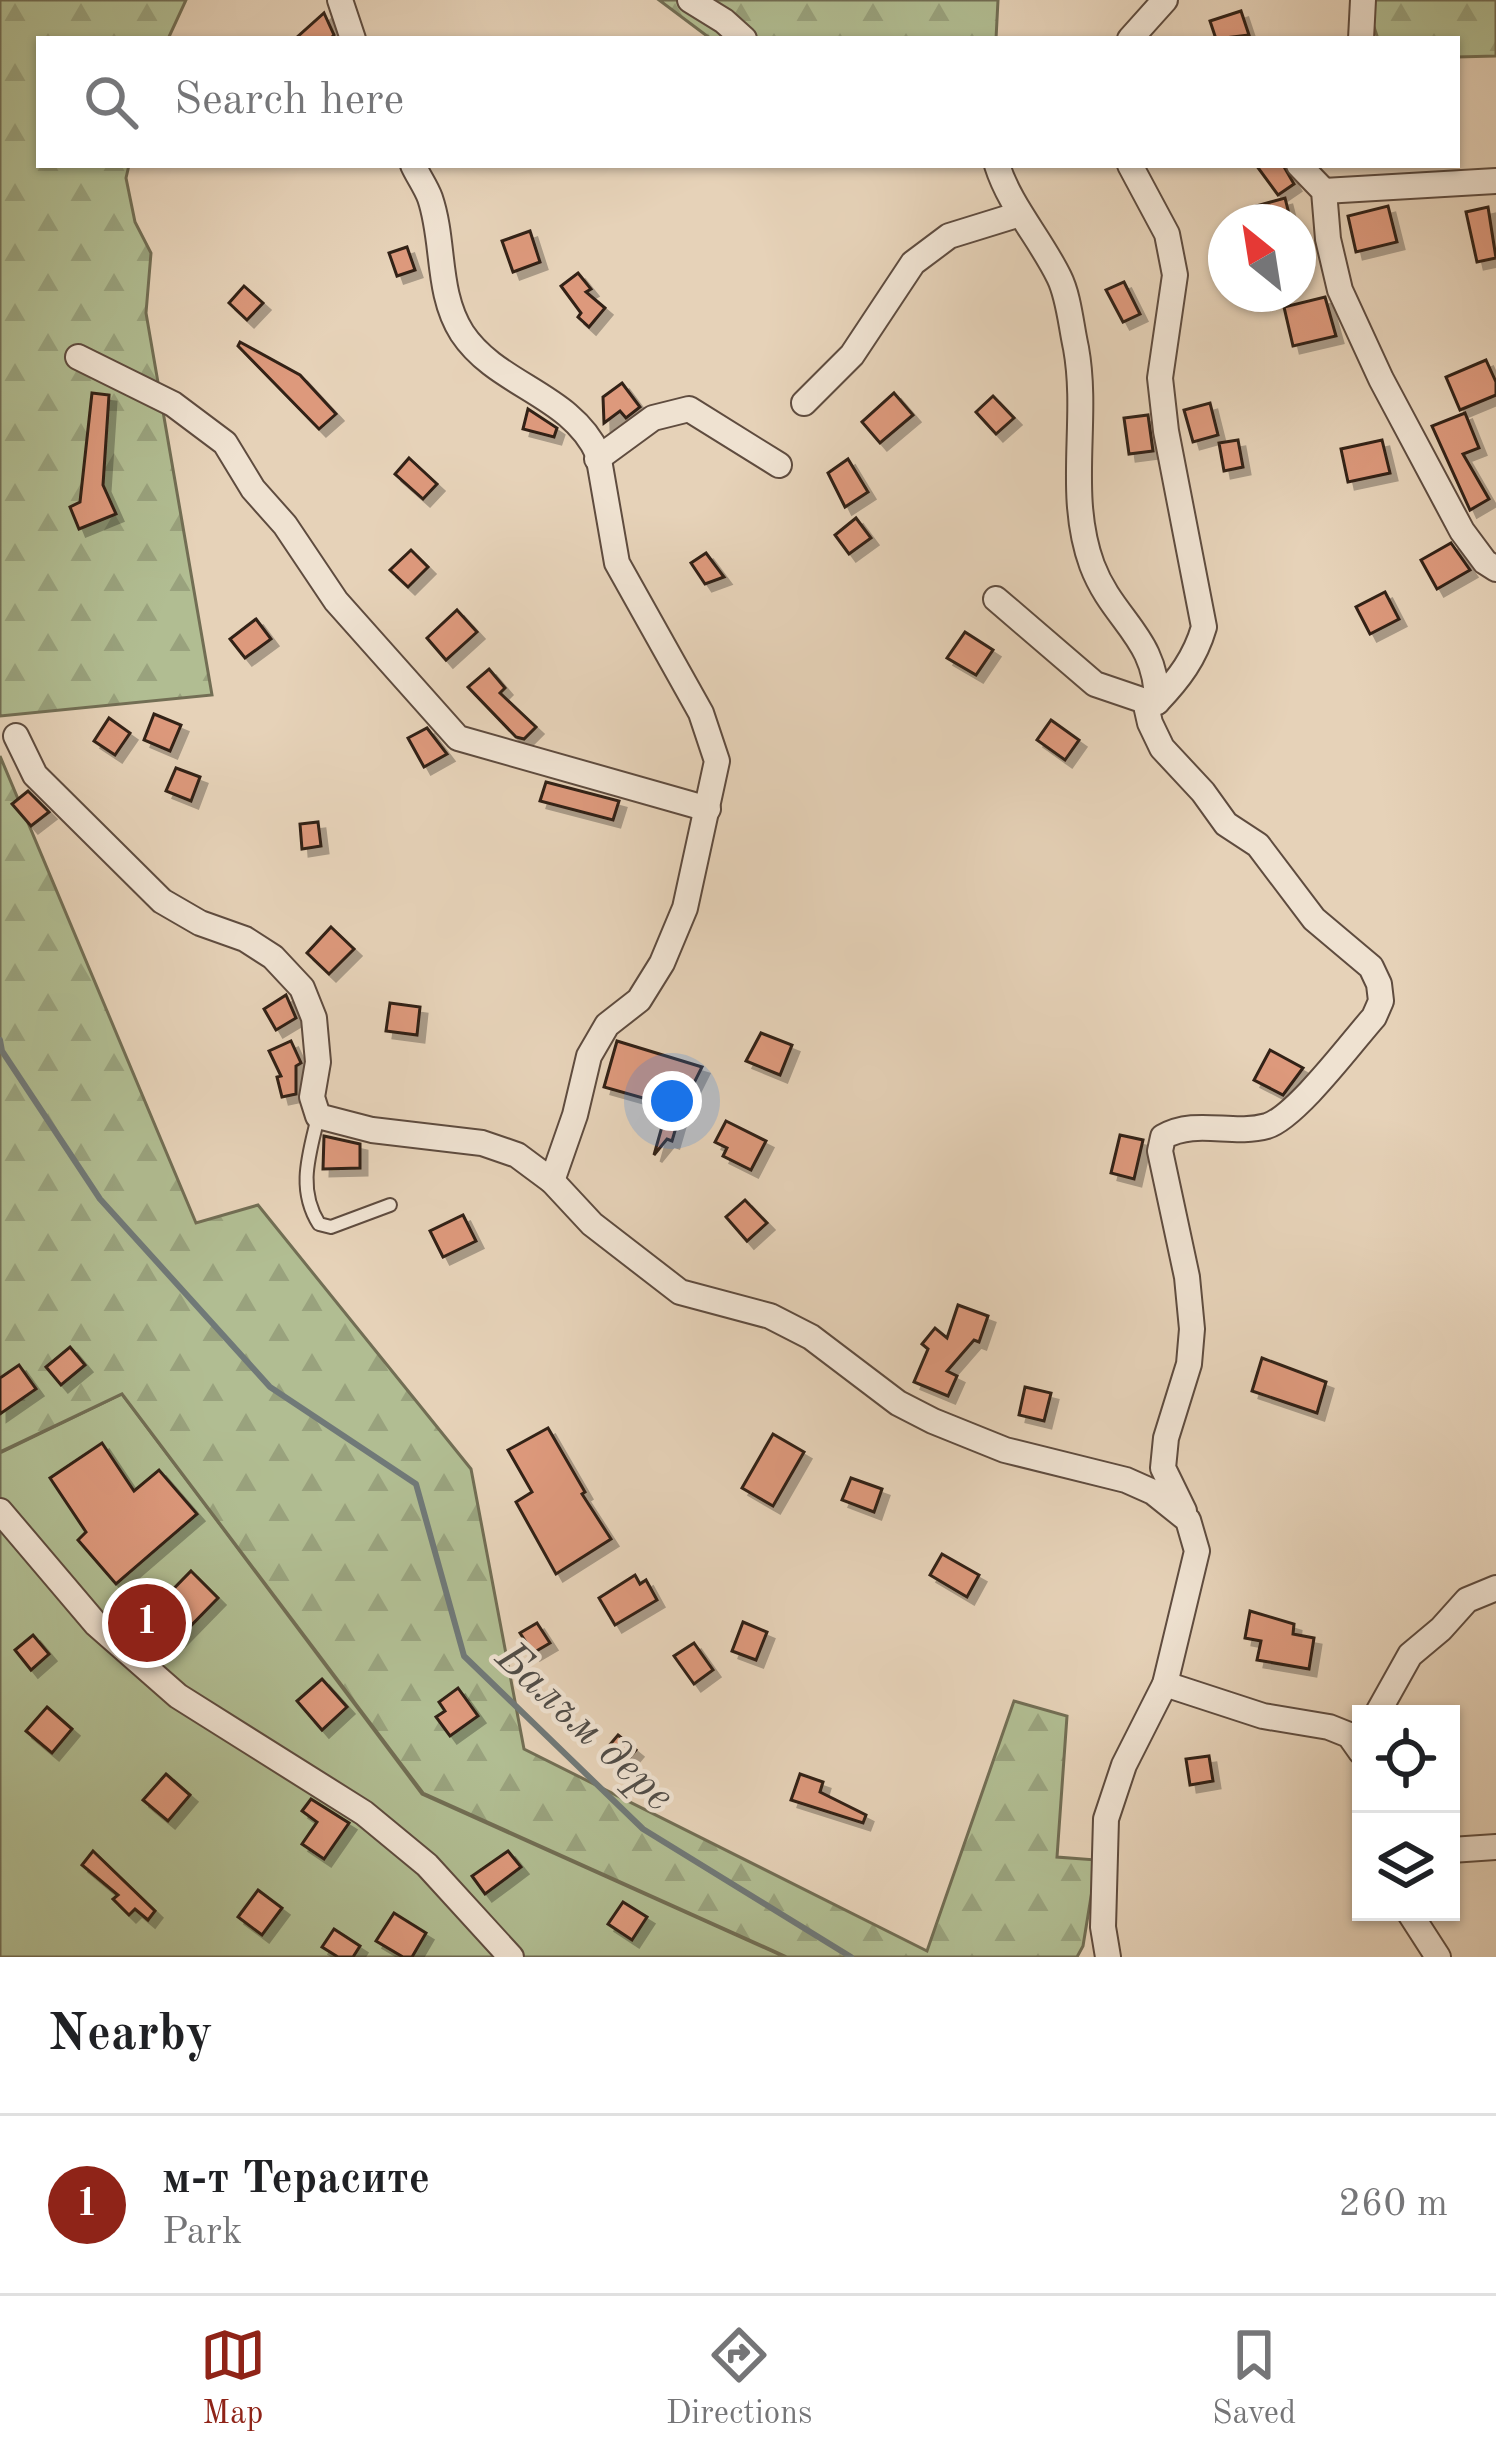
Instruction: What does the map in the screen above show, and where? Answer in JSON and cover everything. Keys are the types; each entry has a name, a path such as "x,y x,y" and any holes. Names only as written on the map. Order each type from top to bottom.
{"street":[{"path":"340,0 352,36"},
{"path":"690,0 740,36"},
{"path":"1133,36 1166,0"},
{"path":"1361,36 1363,0"},
{"path":"414,168 430,199 447,296 462,333 495,369 526,383 581,423 593,441 617,563 701,713 717,761 685,908 640,1000 607,1025 589,1056 552,1181"},
{"path":"999,168 1020,214 1061,280 1077,355 1077,500 1092,564 1109,602 1143,642 1157,676 1151,702 1162,748 1226,824 1258,845 1314,920 1371,968 1381,1001 1374,1017 1289,1113 1265,1126 1179,1128 1163,1137 1160,1151 1187,1277 1192,1329 1189,1364 1166,1438 1163,1468 1188,1520 1197,1552 1165,1684 1124,1765 1106,1819 1102,1927 1108,1957"},
{"path":"1132,168 1167,233 1175,275 1160,378 1204,627 1197,651 1151,702"},
{"path":"1302,168 1324,191 1328,239 1348,308 1381,380 1458,525 1485,562 1496,568"},
{"path":"1324,191 1496,181"},
{"path":"805,403 852,355 913,263 950,236 1020,214"},
{"path":"78,357 172,404 224,443 336,601 458,738 708,809"},
{"path":"597,459 653,418 689,409 778,465"},
{"path":"995,599 1095,684 1151,702"},
{"path":"16,736 35,776 162,902 200,923 245,939 273,957 302,988 314,1018 318,1062 312,1097 318,1116 372,1130 482,1143 517,1155 552,1181 592,1224 680,1292 770,1316 842,1357 898,1403 933,1421 1005,1450 1126,1480 1153,1492 1188,1520"},
{"path":"0,1511 96,1624 178,1696 364,1813 427,1865 512,1957"},
{"path":"1382,1705 1410,1654 1467,1600 1496,1588"},
{"path":"1165,1684 1263,1716 1329,1727 1352,1738"},
{"path":"1460,1849 1496,1847"},
{"path":"1415,1921 1438,1957"}],"lane":[{"path":"318,1116 304,1188 319,1224 331,1228 390,1205"}],"green space":[{"path":"0,0 186,0 169,36 36,36 36,168 128,168 135,222 151,253 146,313 212,695 0,716"},
{"path":"659,0 998,0 996,36 707,36"},
{"path":"1365,0 1496,0 1496,56 1460,57 1460,36 1377,36"},
{"path":"0,756 196,1223 258,1205 471,1469 524,1749 927,1951 1014,1701 1067,1716 1057,1857 1097,1860 1083,1946 1077,1957 787,1957 423,1793 122,1394 0,1452"},
{"path":"122,1394 422,1794 785,1957 0,1957 0,1453"}],"building":[{"path":"1241,11 1249,35 1215,36 1210,21"},
{"path":"324,13 334,35 333,36 298,36"},
{"path":"1258,168 1285,168 1294,184 1278,195"},
{"path":"1388,206 1397,242 1356,252 1348,216"},
{"path":"1488,207 1496,258 1477,262 1466,212"},
{"path":"530,231 540,262 513,272 502,241"},
{"path":"407,247 415,270 397,276 389,253"},
{"path":"578,273 591,289 586,292 605,308 589,327 561,286"},
{"path":"1124,282 1140,314 1123,322 1106,290"},
{"path":"244,286 263,303 247,320 229,303"},
{"path":"1325,297 1336,336 1293,346 1285,312 1316,312 1316,299"},
{"path":"240,342 300,375 336,414 319,429 238,346"},
{"path":"1486,360 1496,395 1460,410 1446,377"},
{"path":"622,383 640,407 626,418 620,411 604,423 603,397"},
{"path":"92,393 109,395 103,485 116,514 79,529 70,507 80,502"},
{"path":"894,393 913,415 880,443 862,422"},
{"path":"993,396 1014,418 996,434 976,412"},
{"path":"1210,403 1218,435 1193,442 1184,410"},
{"path":"528,409 557,428 554,437 523,429"},
{"path":"1465,413 1479,448 1463,454 1489,499 1470,510 1432,426"},
{"path":"1148,415 1153,451 1129,454 1124,418"},
{"path":"1238,440 1243,467 1224,471 1219,443"},
{"path":"1382,440 1390,473 1348,482 1341,449"},
{"path":"409,458 437,484 423,499 395,474"},
{"path":"848,459 868,492 845,507 828,473"},
{"path":"856,518 871,538 849,554 835,535"},
{"path":"1451,543 1470,570 1437,589 1421,560"},
{"path":"411,550 428,567 408,587 390,570"},
{"path":"706,553 724,577 705,584 691,563"},
{"path":"1385,592 1399,619 1370,634 1356,607"},
{"path":"457,610 477,632 446,660 427,638"},
{"path":"256,619 271,639 245,658 230,639"},
{"path":"965,632 993,650 976,675 947,658"},
{"path":"489,669 505,688 500,693 536,727 524,739 516,737 468,687"},
{"path":"154,714 181,725 170,751 144,740"},
{"path":"109,718 130,733 115,755 94,741"},
{"path":"1051,720 1079,740 1065,760 1037,740"},
{"path":"427,728 447,754 424,767 408,738"},
{"path":"176,768 200,777 191,801 166,791"},
{"path":"546,782 619,801 613,820 540,801"},
{"path":"28,791 49,812 31,826 12,804"},
{"path":"318,822 321,846 302,849 300,824"},
{"path":"331,927 354,949 329,974 307,953"},
{"path":"286,995 296,1018 276,1030 264,1009"},
{"path":"390,1003 420,1007 417,1035 386,1031"},
{"path":"761,1033 792,1045 780,1075 746,1061"},
{"path":"291,1041 301,1063 296,1066 296,1094 282,1097 277,1077 281,1076 269,1051"},
{"path":"617,1041 702,1067 672,1141 667,1139 654,1155 668,1105 604,1087"},
{"path":"1270,1050 1303,1068 1283,1095 1254,1080"},
{"path":"726,1121 766,1141 751,1170 723,1156 727,1148 715,1142"},
{"path":"1120,1135 1143,1140 1134,1179 1111,1173"},
{"path":"324,1136 360,1144 360,1168 323,1169"},
{"path":"745,1200 767,1223 747,1241 726,1217"},
{"path":"463,1215 476,1241 443,1257 430,1231"},
{"path":"958,1305 988,1316 979,1342 974,1340 947,1371 957,1376 948,1396 914,1382 928,1349 922,1344 935,1328 947,1338"},
{"path":"70,1347 85,1365 61,1385 46,1367"},
{"path":"1262,1358 1326,1382 1317,1413 1252,1391"},
{"path":"19,1365 36,1389 0,1414 0,1378"},
{"path":"1025,1387 1051,1393 1044,1421 1019,1415"},
{"path":"548,1428 611,1539 556,1574 516,1502 532,1492 508,1450"},
{"path":"773,1434 804,1452 773,1506 742,1488"},
{"path":"102,1443 134,1491 159,1470 197,1514 116,1584 78,1540 86,1532 50,1478"},
{"path":"851,1478 882,1489 874,1512 842,1500"},
{"path":"942,1554 979,1575 967,1597 930,1575"},
{"path":"191,1571 218,1598 174,1643 147,1616"},
{"path":"635,1575 640,1584 646,1580 657,1600 615,1625 599,1598"},
{"path":"1250,1611 1294,1624 1293,1634 1314,1638 1309,1669 1257,1660 1261,1641 1245,1638"},
{"path":"743,1622 767,1632 756,1660 732,1651"},
{"path":"537,1623 550,1643 533,1653 520,1633"},
{"path":"33,1635 49,1654 31,1670 15,1650"},
{"path":"694,1643 713,1670 694,1684 674,1656"},
{"path":"322,1679 347,1707 322,1730 297,1701"},
{"path":"458,1688 478,1716 450,1736 436,1717 445,1711 439,1702"},
{"path":"47,1707 72,1729 52,1753 26,1731"},
{"path":"618,1735 636,1750 620,1769 602,1754"},
{"path":"1209,1756 1213,1781 1190,1785 1186,1759"},
{"path":"166,1774 190,1795 168,1821 143,1800"},
{"path":"800,1774 823,1782 820,1792 866,1815 863,1823 791,1800"},
{"path":"311,1799 349,1823 324,1859 302,1844 317,1822 302,1811"},
{"path":"93,1851 155,1911 148,1920 135,1909 129,1915 113,1899 118,1895 82,1865"},
{"path":"508,1851 521,1867 485,1894 472,1876"},
{"path":"258,1890 282,1908 262,1935 238,1917"},
{"path":"623,1902 647,1917 632,1940 608,1924"},
{"path":"394,1913 426,1933 412,1957 403,1957 376,1941"},
{"path":"334,1929 360,1946 353,1957 338,1957 322,1947"}],"waterway":[{"name":"Балъм дере","path":"0,1040 2,1051 100,1199 270,1387 416,1484 464,1656 643,1829 851,1957"}],"place":[{"name":"м-т Терасите","path":"147,1623"}]}
